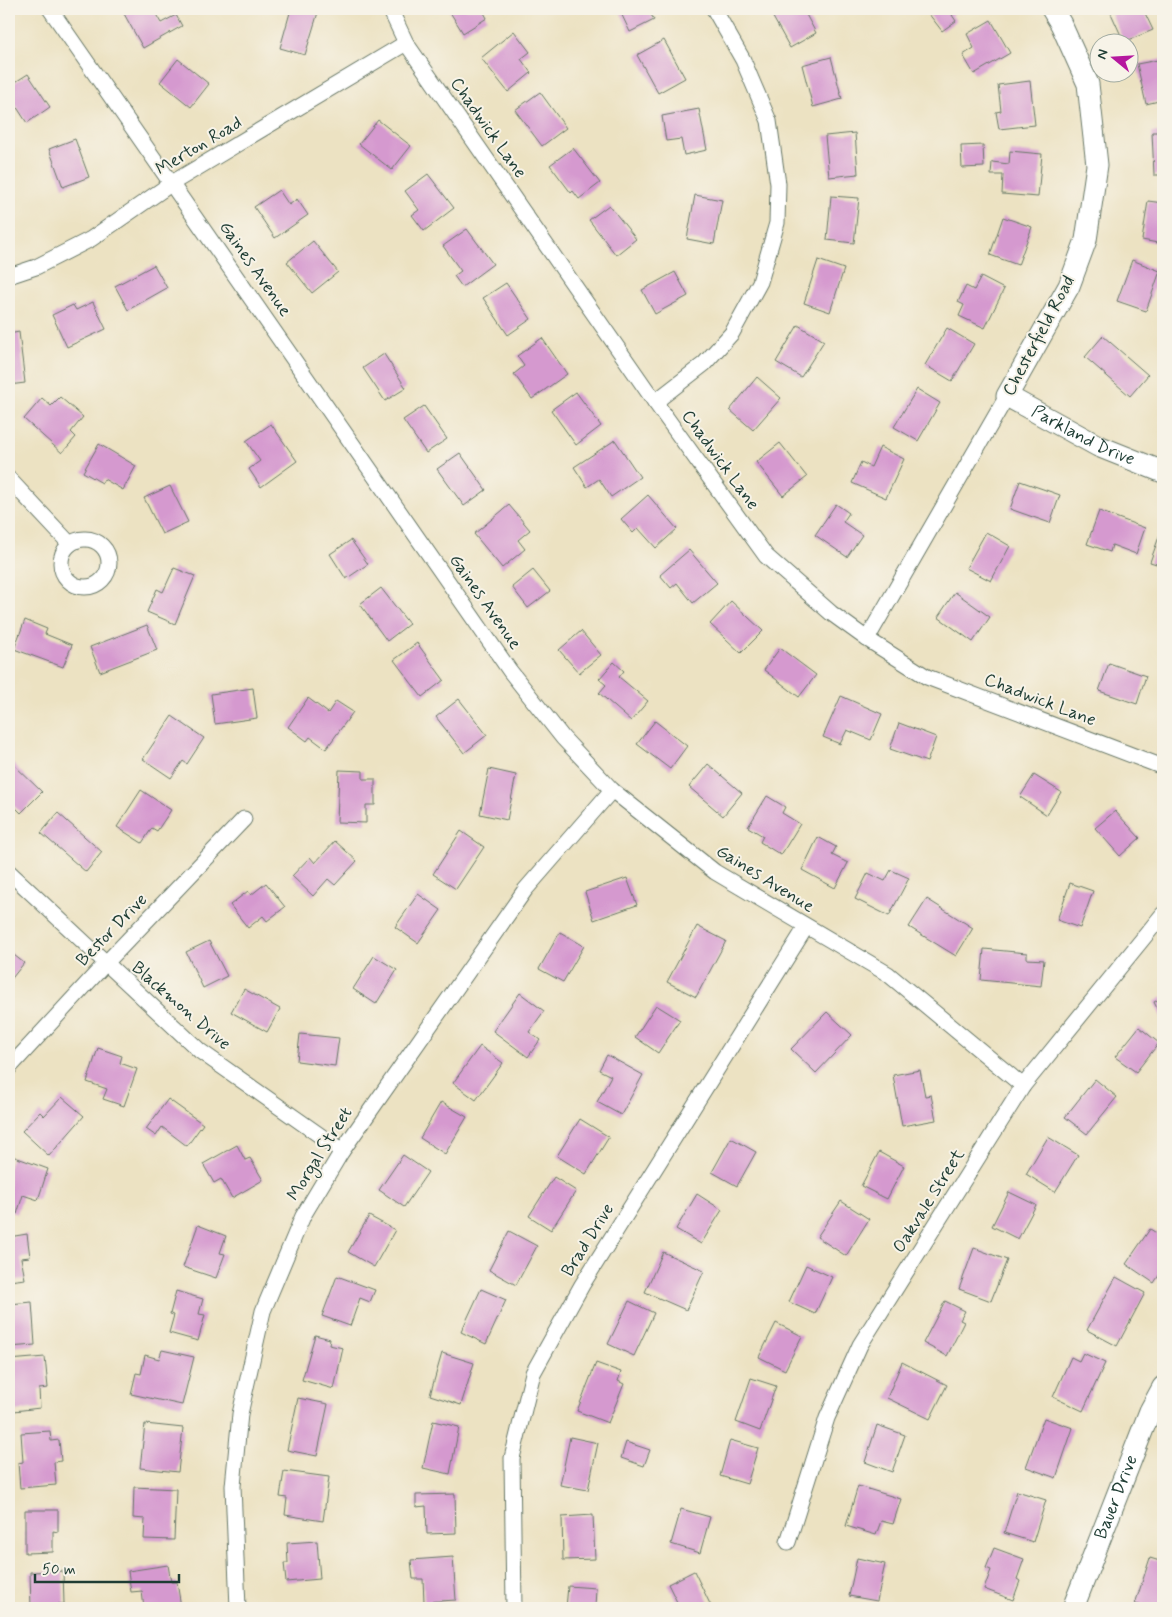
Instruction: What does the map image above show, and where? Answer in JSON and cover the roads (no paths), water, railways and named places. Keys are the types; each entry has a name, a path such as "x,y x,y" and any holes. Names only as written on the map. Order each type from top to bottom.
{"street":[{"name":"Gaines Avenue","path":"50,9 510,671 563,738 612,790 715,872 806,928 888,974 1023,1086"},
{"name":"Chadwick Lane","path":"390,9 406,43 655,402 766,556 831,613 867,639 928,677 1163,767"},
{"path":"655,402 704,364 732,333 760,282 777,223 778,184 769,121 743,60 714,9"},
{"name":"Chesterfield Road","path":"867,639 1069,286 1086,240 1097,165 1088,84 1061,24 1052,9"},
{"name":"Merton Road","path":"9,276 36,267 91,239 172,183 406,43"},
{"name":"Parkland Drive","path":"1007,396 1098,446 1163,472"},
{"path":"9,479 70,544"},
{"name":"Morgal Street","path":"238,1608 233,1486 240,1414 261,1321 303,1216 342,1151 526,890 612,790"},
{"name":"Bestor Drive","path":"9,1068 105,964 244,819"},
{"name":"Blackmon Drive","path":"9,872 200,1051 342,1151"},
{"name":"Oakvale Street","path":"788,1542 826,1418 860,1345 1023,1086 1163,914"},
{"name":"Brad Drive","path":"514,1608 512,1458 533,1373 582,1285 806,928"},
{"name":"Bauer Drive","path":"1073,1608 1150,1411 1163,1387"}]}
